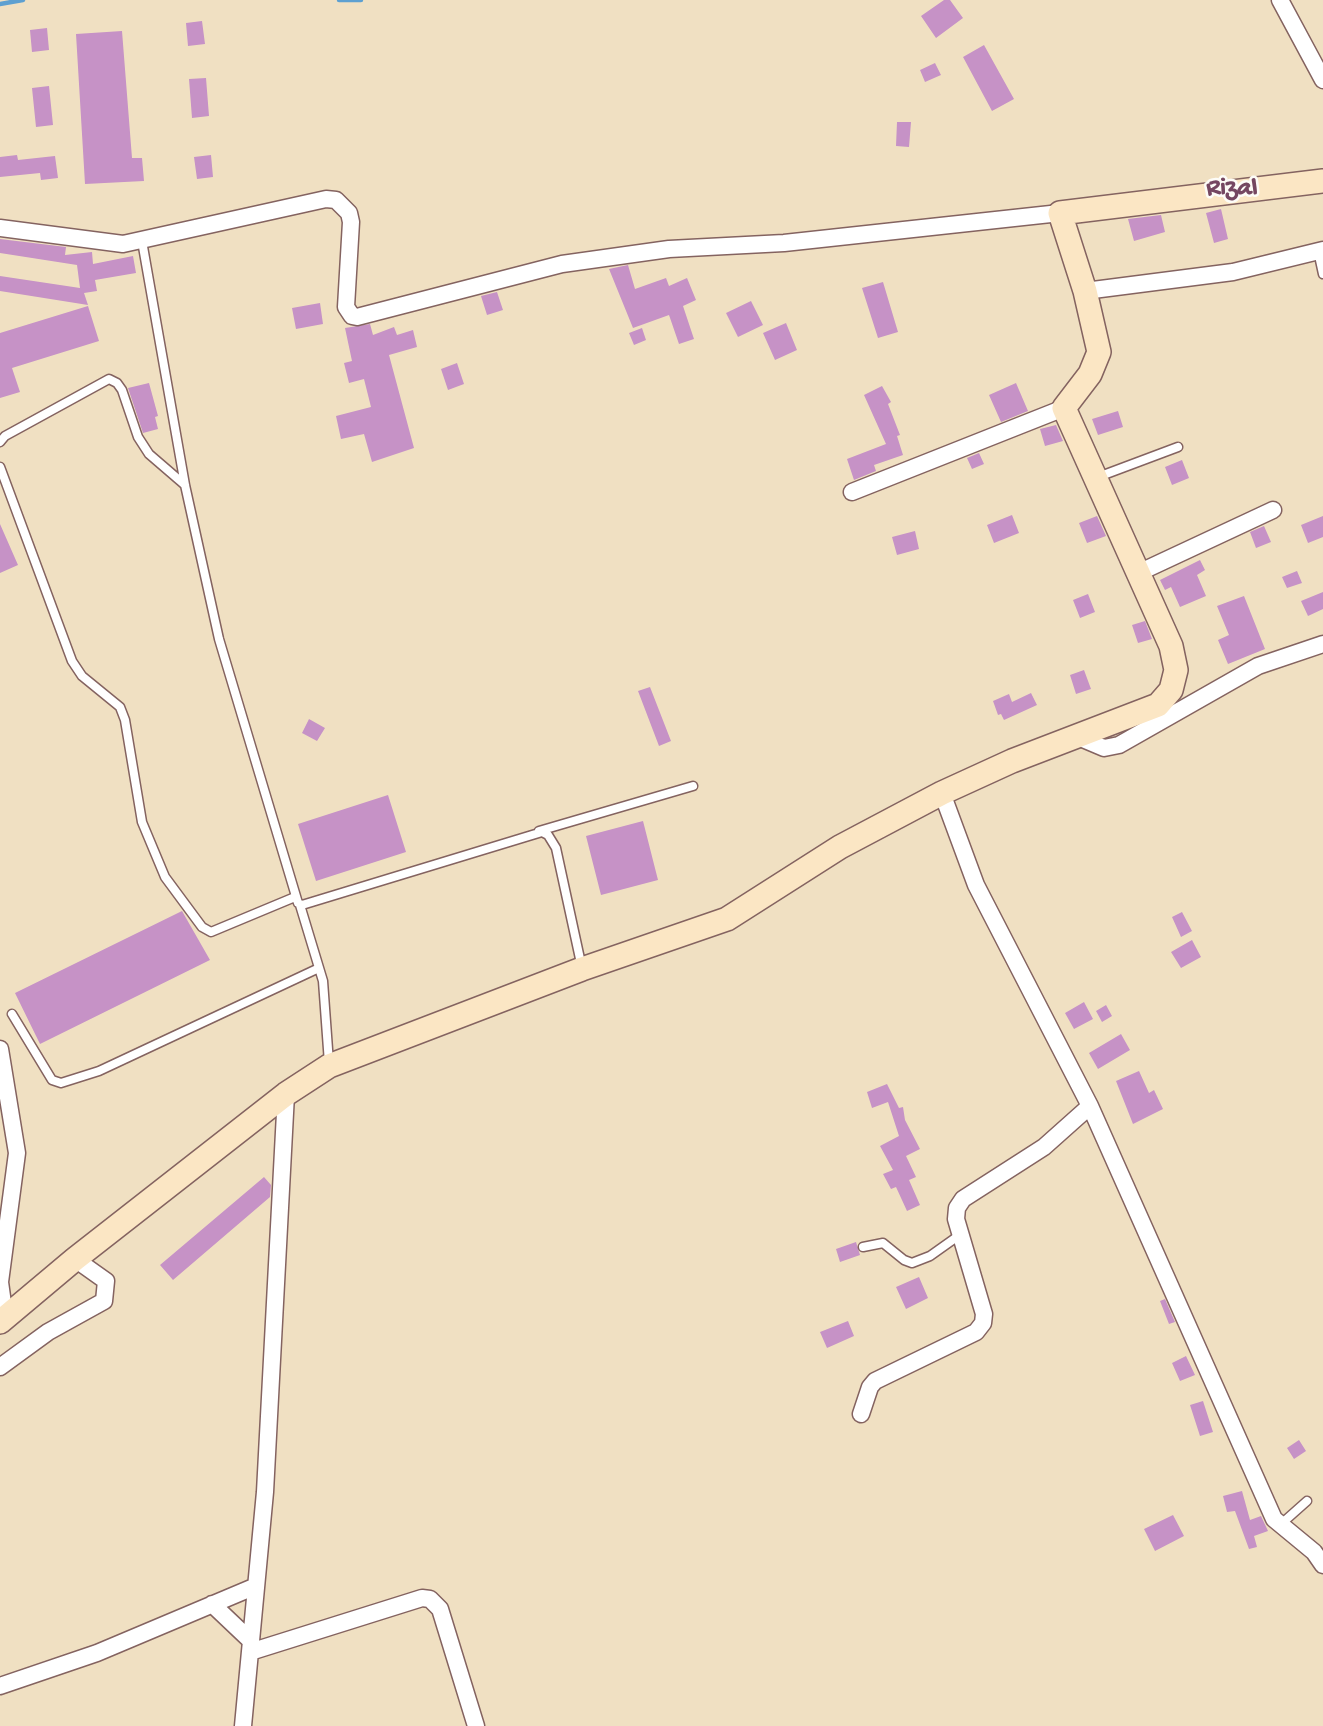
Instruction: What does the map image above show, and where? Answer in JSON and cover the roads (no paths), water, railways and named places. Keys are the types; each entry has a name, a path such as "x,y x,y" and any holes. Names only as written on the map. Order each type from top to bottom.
{"street":[{"path":"1280,0 1323,80"},
{"path":"0,228 110,245 142,241 326,199 337,200 349,213 351,222 346,307 352,316 356,317 562,264 669,249 784,243 1323,181"},
{"path":"852,492 1064,408 1090,374 1099,352 1085,291 1060,213"},
{"path":"1085,291 1233,272 1320,250"},
{"path":"3,1320 75,1259 286,1094 329,1066 582,970 727,919 840,847 942,793 1158,705 1171,690 1176,670 1171,646 1136,574 1064,408"},
{"path":"1136,574 1273,510"},
{"path":"1078,737 1104,748 1119,745 1258,666 1323,644"},
{"path":"942,793 976,885 1090,1106 1273,1519 1314,1552 1323,1565"},
{"path":"0,1049 17,1153 0,1282 3,1320"},
{"path":"243,1726 265,1492 286,1094"},
{"path":"861,1414 870,1387 875,1381 976,1332 983,1324 984,1314 956,1219 957,1208 963,1199 1044,1147 1090,1106"},
{"path":"0,1367 48,1332 104,1301 106,1281 75,1259"},
{"path":"0,1686 97,1653 256,1586"},
{"path":"251,1647 422,1598 430,1599 440,1609 476,1726"},
{"path":"212,1604 251,1647"}],"lane":[{"path":"142,241 185,485 219,639 295,897 300,905 319,968 328,1023 329,1066"},
{"path":"1320,250 1323,274"},
{"path":"0,442 5,436 109,379 117,383 122,390 138,437 149,454 185,485"},
{"path":"1095,478 1178,447"},
{"path":"0,467 72,661 82,676 120,707 125,720 142,822 165,877 202,927 211,932 295,897"},
{"path":"300,905 693,786"},
{"path":"536,832 548,835 556,848 582,970"},
{"path":"12,1014 52,1080 61,1083 99,1071 319,968"},
{"path":"863,1247 883,1243 912,1263 930,1256 961,1234"},
{"path":"1279,1525 1307,1501"}],"waterway":[{"path":"0,4 23,0"},
{"path":"339,0 361,0"}],"district":[{"name":"Rizal","path":"1232,190"}]}
